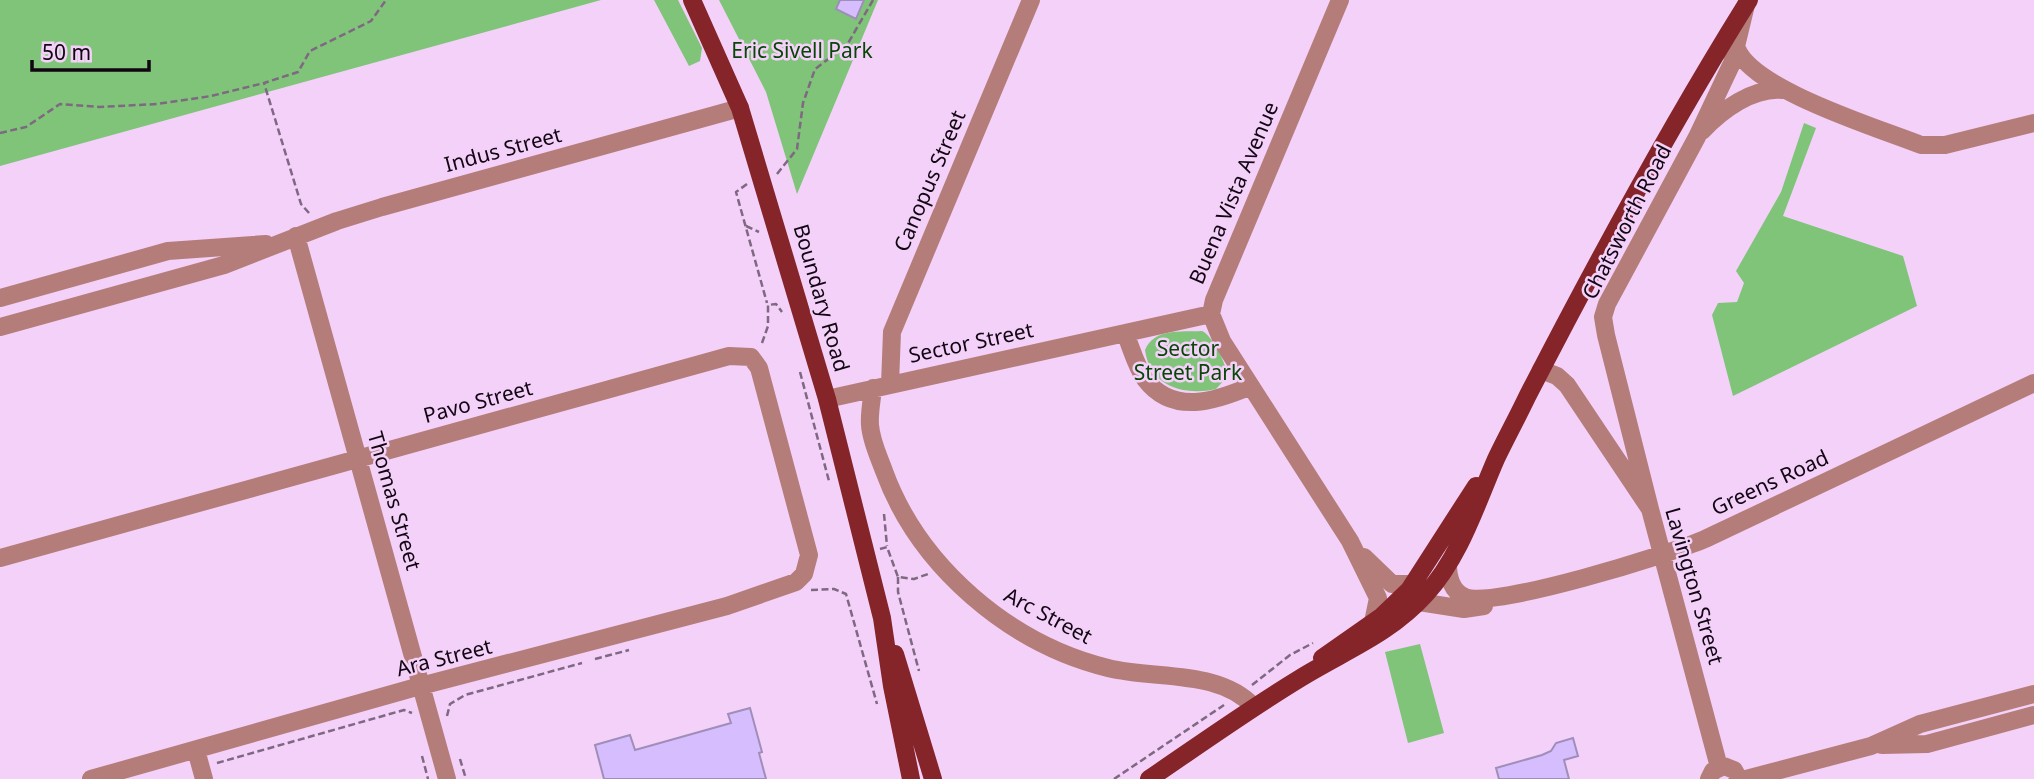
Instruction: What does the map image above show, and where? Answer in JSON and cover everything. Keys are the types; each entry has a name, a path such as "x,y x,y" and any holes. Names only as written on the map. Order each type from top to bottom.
{"main road":[{"name":"Boundary Road","path":"692,0 740,108 762,178 827,399 882,618 907,688 933,779"},
{"name":"Chatsworth Road","path":"1149,779 1301,677 1353,650 1419,602 1448,565 1497,457 1541,370 1679,117 1747,2"},
{"name":"Chatsworth Road","path":"1301,677 1325,655 1373,622 1415,584 1457,513 1497,457"},
{"name":"Boundary Road","path":"882,618 892,686 911,779"}],"street":[{"name":"Canopus Street","path":"881,386 892,332 1031,0"},
{"name":"Buena Vista Avenue","path":"1340,0 1214,300 1211,314 1222,341 1350,541 1378,598 1373,622"},
{"name":"Chatsworth Road","path":"1650,509 1606,335 1604,314 1624,268 1698,137 1737,49 1747,2"},
{"path":"1737,49 1750,69 1785,90 1921,145 1945,145 2034,122"},
{"path":"1698,137 1709,124 1748,96 1763,91 1785,90"},
{"name":"Indus Street","path":"0,327 224,265 314,229 396,203 740,108"},
{"name":"Indus Street","path":"0,298 168,251 288,240"},
{"name":"Thomas Street","path":"288,240 358,458 447,779"},
{"name":"Sector Street","path":"827,399 1211,314"},
{"path":"1125,333 1144,378 1170,399 1194,404 1221,399 1251,386"},
{"name":"Pavo Street","path":"0,558 729,356 751,357"},
{"path":"751,357 759,368 809,555 805,582"},
{"name":"Lavington Street","path":"1541,370 1557,376 1567,385 1650,509 1664,554 1714,773"},
{"name":"Greens Road","path":"1419,602 1468,608 1664,554 1718,533 2034,383"},
{"name":"Arc Street","path":"881,386 870,427 891,492 917,533 983,607 1048,646 1111,669 1232,688 1241,692 1254,707"},
{"name":"Buena Vista Avenue","path":"1350,541 1390,582 1402,586 1415,584"},
{"name":"Greens Road","path":"1448,565 1451,582 1463,596 1477,599 1514,594"},
{"name":"Ara Street","path":"91,779 727,606 805,582"},
{"path":"1746,779 1871,746 1920,724 2034,694"},
{"path":"1871,746 1927,744 2034,715"},
{"path":"196,750 209,771"},
{"path":"1714,773 1730,767 1739,779"}],"path":[{"path":"0,133 26,127 60,104 99,107 157,104 211,96 298,72 310,51 371,22 386,0"},
{"path":"751,357 765,337 769,319 768,305 736,191 777,174 797,149 803,103 815,68 847,45 873,0"},
{"path":"264,83 301,204 309,210 314,229"},
{"path":"746,226 763,234"},
{"path":"768,305 778,305 784,319"},
{"path":"799,367 829,481"},
{"path":"880,550 887,547 896,573 902,578 920,578 941,563"},
{"path":"805,582 846,594 880,713"},
{"path":"446,716 450,704 465,695 631,650"},
{"path":"209,771 404,710 414,714"},
{"path":"1114,779 1214,712"},
{"path":"419,747 428,779"},
{"path":"458,753 466,779"}],"green space":[{"path":"0,0 601,0 0,166"},
{"path":"654,0 678,0 702,48 700,61 689,66"},
{"name":"Eric Sivell Park","path":"719,0 840,0 837,9 856,19 864,0 878,0 797,194 766,92"},
{"path":"1804,123 1816,128 1783,216 1903,256 1917,306 1733,396 1712,315 1718,303 1737,302 1744,283 1736,271 1781,192"},
{"name":"Sector Street Park","path":"1202,331 1219,351 1227,377 1216,389 1204,391 1181,389 1161,380 1148,363 1145,350 1149,343 1169,333"},
{"path":"1420,644 1444,733 1408,743 1385,652"}],"building":[{"path":"840,0 864,0 856,19 836,9"},
{"path":"750,708 766,779 604,779 595,745 630,735 635,750 731,723 728,714"},
{"path":"1573,738 1578,756 1564,760 1569,779 1499,779 1496,768 1542,755 1551,751 1556,743"}]}
